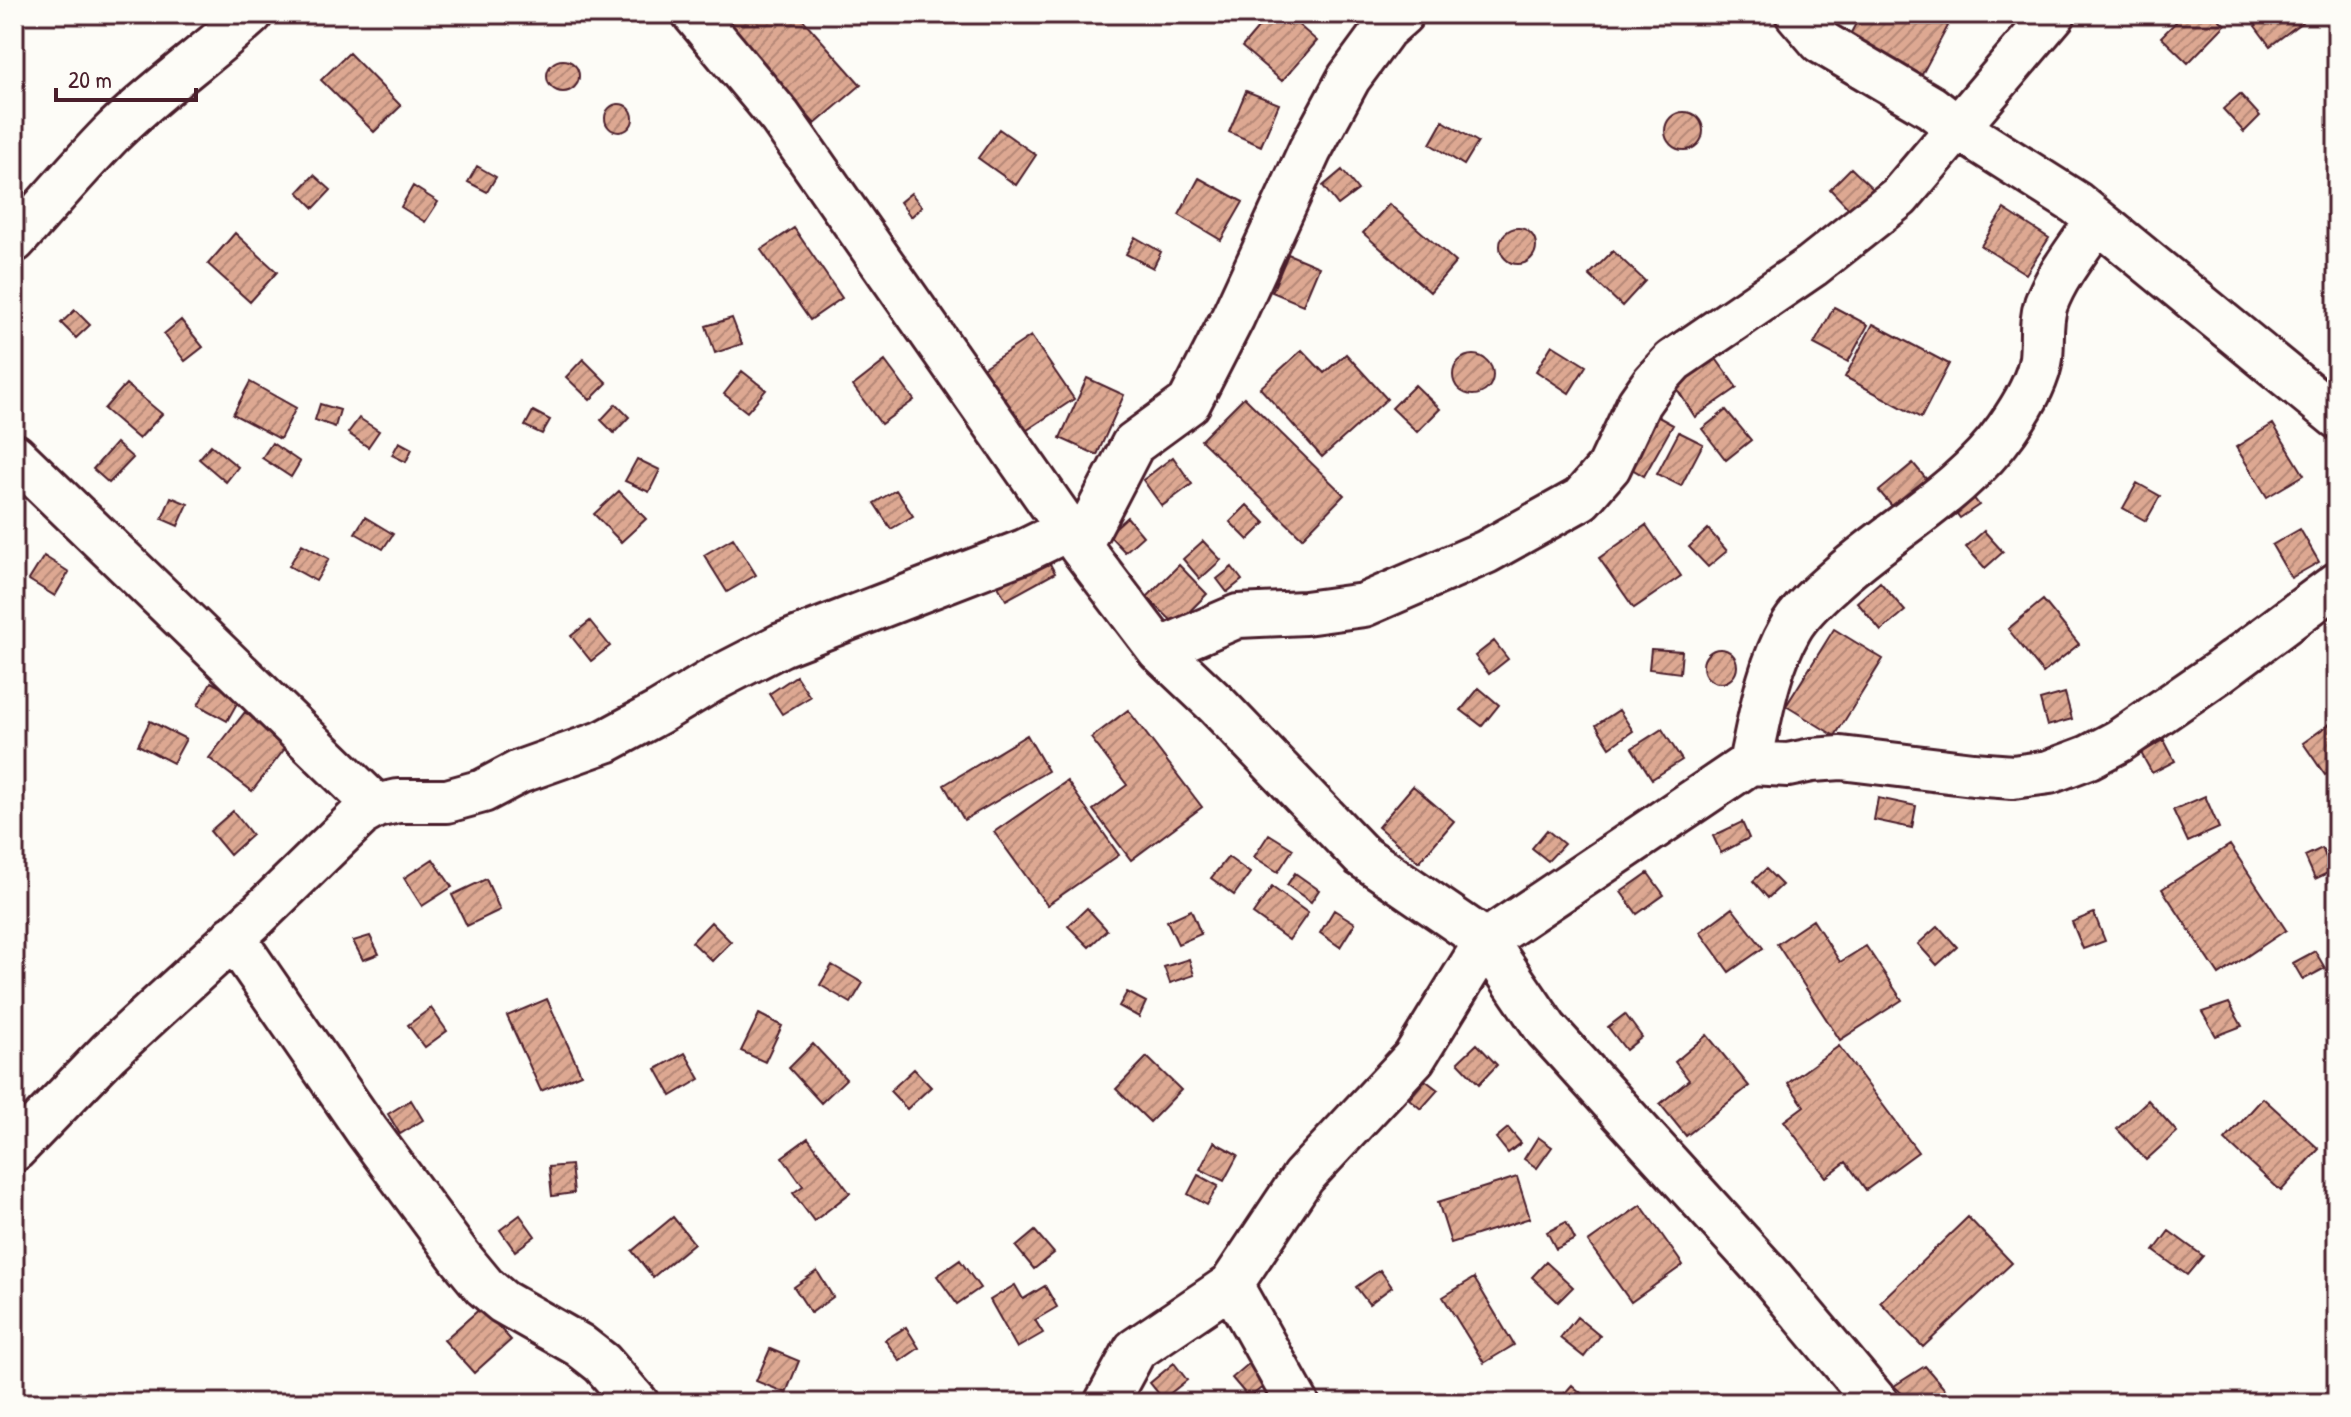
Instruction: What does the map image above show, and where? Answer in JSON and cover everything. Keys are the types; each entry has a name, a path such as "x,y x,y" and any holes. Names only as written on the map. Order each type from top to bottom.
{"street":[{"path":"14,241 111,134 251,14"},
{"path":"694,14 780,117 1075,538 1159,650 1216,704 1362,856 1486,941 1546,1029 1773,1279 1877,1403"},
{"path":"14,1150 109,1052 352,824 376,806 398,801 447,801 483,791 519,772 606,741 781,645 1024,551 1075,538 1133,444 1189,403 1233,317 1310,150 1349,78 1385,29 1402,14"},
{"path":"1797,14 1821,42 1931,107 1958,128 2076,203 2337,417"},
{"path":"1159,650 1238,616 1305,613 1364,605 1486,552 1581,499 1609,467 1639,403 1673,361 1812,266 1899,197 2054,14"},
{"path":"1750,763 1775,662 1790,627 1817,596 1860,557 1978,465 2008,428 2028,393 2041,360 2041,326 2046,304 2097,221"},
{"path":"14,455 376,806"},
{"path":"1106,1403 1135,1350 1231,1285 1303,1177 1414,1058 1486,941 1750,763 1788,765 1841,758 2013,777 2049,772 2089,757 2119,741 2219,672 2337,584"},
{"path":"233,937 367,1131 484,1286 503,1302 579,1345 602,1363 637,1403"},
{"path":"1231,1285 1297,1403"}],"building":[{"path":"718,14 798,14 861,85 815,124"},
{"path":"1270,14 1286,14 1317,41 1282,81 1242,47"},
{"path":"1861,14 1927,14 1948,26 1919,80 1847,40"},
{"path":"2184,14 2214,14 2225,25 2188,63 2161,37"},
{"path":"2270,14 2296,14 2302,22 2270,46 2255,26"},
{"path":"349,53 401,106 374,132 321,80"},
{"path":"563,60 574,65 579,76 574,87 563,92 552,87 547,76 552,65"},
{"path":"1246,91 1279,104 1261,146 1229,132"},
{"path":"2240,94 2260,116 2244,132 2223,109"},
{"path":"619,104 629,108 633,118 629,128 619,132 609,128 605,118 609,108"},
{"path":"1684,112 1698,117 1703,131 1698,145 1684,150 1670,145 1665,131 1670,117"},
{"path":"1443,121 1478,142 1464,165 1430,144"},
{"path":"999,129 1036,155 1016,185 978,158"},
{"path":"477,166 496,177 487,192 468,182"},
{"path":"1851,168 1873,189 1851,211 1830,189"},
{"path":"1342,170 1358,190 1338,205 1323,186"},
{"path":"314,175 331,190 314,208 298,192"},
{"path":"1199,178 1243,202 1221,240 1179,215"},
{"path":"413,186 438,202 425,222 401,207"},
{"path":"911,193 922,207 911,217 900,202"},
{"path":"1389,204 1456,262 1430,292 1363,233"},
{"path":"2004,209 2049,238 2026,274 1981,246"},
{"path":"794,228 842,298 810,320 761,250"},
{"path":"1518,228 1531,233 1536,246 1531,259 1518,264 1505,259 1500,246 1505,233"},
{"path":"235,233 277,272 250,302 208,264"},
{"path":"1135,237 1161,252 1153,268 1126,254"},
{"path":"1613,251 1645,281 1622,306 1589,275"},
{"path":"1288,254 1319,267 1303,305 1272,292"},
{"path":"1834,307 1868,325 1848,362 1814,344"},
{"path":"75,310 90,325 76,338 61,323"},
{"path":"732,318 742,344 715,353 706,326"},
{"path":"181,320 203,347 185,361 164,334"},
{"path":"1873,324 1949,364 1921,418 1845,377"},
{"path":"1031,336 1074,399 1024,432 981,369"},
{"path":"1552,345 1586,366 1569,393 1536,371"},
{"path":"1302,350 1324,373 1346,354 1387,399 1322,457 1260,388"},
{"path":"1712,353 1737,388 1695,417 1672,381"},
{"path":"1473,355 1487,361 1493,375 1487,389 1473,395 1459,389 1453,375 1459,361"},
{"path":"583,359 607,383 590,400 566,377"},
{"path":"885,361 914,400 881,424 853,386"},
{"path":"742,371 766,390 747,412 724,394"},
{"path":"1087,378 1124,395 1097,455 1060,438"},
{"path":"250,382 296,408 280,439 233,414"},
{"path":"126,384 162,414 139,439 104,409"},
{"path":"1415,385 1440,409 1417,432 1392,408"},
{"path":"1244,397 1344,495 1302,538 1201,440"},
{"path":"320,404 340,410 335,427 315,420"},
{"path":"616,404 629,417 614,433 601,420"},
{"path":"1644,409 1673,425 1644,476 1615,459"},
{"path":"1726,410 1751,440 1726,460 1702,429"},
{"path":"533,411 550,420 542,434 525,426"},
{"path":"359,418 379,431 368,447 348,433"},
{"path":"2273,424 2304,475 2267,497 2236,447"},
{"path":"1679,432 1703,444 1681,486 1657,474"},
{"path":"399,442 412,449 406,462 392,455"},
{"path":"116,443 133,458 109,483 93,469"},
{"path":"272,443 300,462 291,477 262,458"},
{"path":"211,445 238,467 226,482 199,459"},
{"path":"1173,457 1192,484 1162,506 1143,480"},
{"path":"637,459 660,470 649,492 625,481"},
{"path":"1913,463 1937,492 1904,520 1879,491"},
{"path":"2137,483 2160,496 2146,521 2123,508"},
{"path":"1967,489 1979,505 1960,518 1948,502"},
{"path":"896,490 913,516 891,529 874,503"},
{"path":"619,491 646,519 621,542 594,514"},
{"path":"171,497 188,504 178,526 162,519"},
{"path":"1247,505 1265,523 1248,540 1230,522"},
{"path":"365,517 393,534 383,549 355,533"},
{"path":"1127,517 1143,536 1125,552 1108,534"},
{"path":"1646,525 1681,576 1634,608 1599,558"},
{"path":"1708,529 1727,551 1708,567 1689,547"},
{"path":"2300,529 2319,562 2291,578 2272,545"},
{"path":"1984,531 2003,552 1985,568 1966,547"},
{"path":"733,538 756,575 727,592 704,555"},
{"path":"1203,541 1221,560 1200,579 1183,559"},
{"path":"302,544 329,559 316,581 289,566"},
{"path":"1042,549 1055,573 1006,600 992,576"},
{"path":"44,556 69,572 55,596 29,580"},
{"path":"1179,565 1207,594 1176,625 1147,597"},
{"path":"1232,567 1242,580 1227,592 1217,579"},
{"path":"1880,582 1905,611 1881,631 1857,602"},
{"path":"2043,600 2079,644 2043,673 2008,629"},
{"path":"590,621 610,646 591,661 571,636"},
{"path":"1834,629 1883,659 1835,736 1786,706"},
{"path":"1494,641 1508,659 1489,674 1475,656"},
{"path":"1651,649 1682,651 1680,673 1649,669"},
{"path":"1720,649 1732,654 1737,666 1732,678 1720,683 1708,678 1703,666 1708,654"},
{"path":"796,676 810,697 782,714 769,694"},
{"path":"211,682 240,698 227,721 198,705"},
{"path":"1479,688 1499,705 1482,726 1461,710"},
{"path":"2065,693 2072,719 2047,726 2040,700"},
{"path":"1128,710 1202,807 1131,860 1093,810 1127,785 1091,738"},
{"path":"1619,710 1633,731 1610,747 1596,725"},
{"path":"245,712 287,746 252,791 209,758"},
{"path":"150,721 186,739 173,763 138,745"},
{"path":"2331,723 2337,731 2337,767 2325,775 2303,743"},
{"path":"1662,729 1682,760 1652,779 1632,748"},
{"path":"1027,735 1048,771 964,820 944,785"},
{"path":"2164,740 2175,761 2152,773 2141,753"},
{"path":"1067,781 1119,855 1047,905 994,832"},
{"path":"1413,786 1454,821 1419,862 1378,827"},
{"path":"2205,796 2219,828 2188,842 2173,810"},
{"path":"1878,798 1916,806 1912,828 1874,820"},
{"path":"233,811 252,835 230,855 210,831"},
{"path":"1742,822 1749,838 1721,853 1713,836"},
{"path":"1547,830 1564,844 1548,861 1532,848"},
{"path":"1269,834 1293,849 1278,872 1254,857"},
{"path":"2230,845 2286,930 2219,975 2162,889"},
{"path":"2322,848 2332,871 2315,879 2305,856"},
{"path":"1228,857 1250,873 1234,895 1211,878"},
{"path":"433,859 452,887 422,906 404,878"},
{"path":"1766,869 1782,885 1768,898 1753,881"},
{"path":"1295,873 1319,890 1311,902 1287,885"},
{"path":"1648,873 1664,895 1637,914 1621,892"},
{"path":"486,879 500,910 467,926 452,895"},
{"path":"1272,887 1308,913 1289,940 1253,914"},
{"path":"1087,908 1107,930 1089,947 1068,926"},
{"path":"1732,908 1763,948 1729,972 1700,932"},
{"path":"1191,910 1201,934 1178,944 1167,921"},
{"path":"1334,910 1355,923 1340,947 1320,933"},
{"path":"2094,913 2105,941 2083,949 2072,922"},
{"path":"1813,920 1840,962 1866,946 1902,1000 1840,1040 1777,944"},
{"path":"711,922 731,942 712,961 692,942"},
{"path":"1938,926 1957,947 1937,965 1918,944"},
{"path":"370,936 379,954 363,960 353,941"},
{"path":"2315,951 2325,968 2303,980 2293,963"},
{"path":"1189,959 1194,975 1170,983 1164,967"},
{"path":"832,965 863,983 851,1003 820,985"},
{"path":"1127,992 1146,1002 1139,1017 1119,1006"},
{"path":"547,999 581,1074 541,1091 507,1016"},
{"path":"2229,1003 2242,1026 2216,1036 2202,1012"},
{"path":"431,1008 447,1031 425,1047 408,1025"},
{"path":"759,1014 782,1026 765,1062 741,1051"},
{"path":"1625,1014 1642,1037 1626,1050 1608,1027"},
{"path":"1707,1035 1749,1086 1686,1136 1660,1104 1689,1080 1675,1062"},
{"path":"813,1044 846,1079 821,1103 789,1068"},
{"path":"1477,1044 1497,1065 1479,1084 1458,1062"},
{"path":"1839,1046 1918,1152 1866,1190 1846,1162 1826,1177 1784,1121 1804,1106 1788,1083"},
{"path":"685,1053 700,1079 671,1096 656,1069"},
{"path":"1147,1057 1181,1090 1150,1122 1116,1089"},
{"path":"914,1069 931,1087 907,1109 890,1091"},
{"path":"1425,1080 1438,1090 1421,1109 1409,1099"},
{"path":"2263,1098 2319,1149 2281,1191 2225,1140"},
{"path":"411,1100 423,1120 400,1134 388,1114"},
{"path":"2148,1100 2177,1132 2146,1160 2117,1129"},
{"path":"1508,1128 1521,1143 1508,1153 1496,1138"},
{"path":"1538,1137 1552,1147 1537,1168 1524,1159"},
{"path":"808,1138 850,1193 814,1221 793,1193 803,1186 782,1157"},
{"path":"1214,1142 1238,1155 1224,1181 1200,1169"},
{"path":"571,1165 574,1193 552,1196 549,1167"},
{"path":"1198,1175 1218,1186 1207,1205 1188,1194"},
{"path":"1517,1177 1530,1218 1451,1243 1438,1202"},
{"path":"1641,1205 1683,1265 1631,1302 1588,1242"},
{"path":"520,1215 535,1236 515,1251 500,1230"},
{"path":"673,1217 694,1243 653,1277 632,1251"},
{"path":"1968,1217 2012,1263 1923,1347 1880,1302"},
{"path":"1566,1222 1575,1239 1556,1249 1547,1232"},
{"path":"1035,1231 1054,1253 1034,1269 1016,1247"},
{"path":"2169,1231 2203,1256 2187,1275 2154,1251"},
{"path":"960,1260 980,1288 957,1304 937,1276"},
{"path":"1546,1262 1573,1287 1558,1302 1532,1277"},
{"path":"1380,1270 1392,1287 1369,1304 1356,1287"},
{"path":"817,1271 833,1297 811,1313 794,1287"},
{"path":"1474,1278 1514,1345 1484,1363 1443,1297"},
{"path":"1015,1285 1023,1299 1045,1286 1057,1307 1035,1320 1043,1333 1017,1348 990,1300"},
{"path":"481,1308 511,1340 474,1373 444,1340"},
{"path":"1577,1317 1600,1336 1584,1357 1560,1338"},
{"path":"906,1327 919,1348 900,1361 885,1340"},
{"path":"770,1349 799,1361 786,1393 756,1381"},
{"path":"1252,1361 1270,1381 1249,1398 1232,1378"},
{"path":"1174,1363 1187,1380 1163,1399 1150,1383"},
{"path":"1925,1366 1952,1398 1942,1403 1912,1403 1894,1386"},
{"path":"1572,1385 1592,1403 1556,1403"}]}
